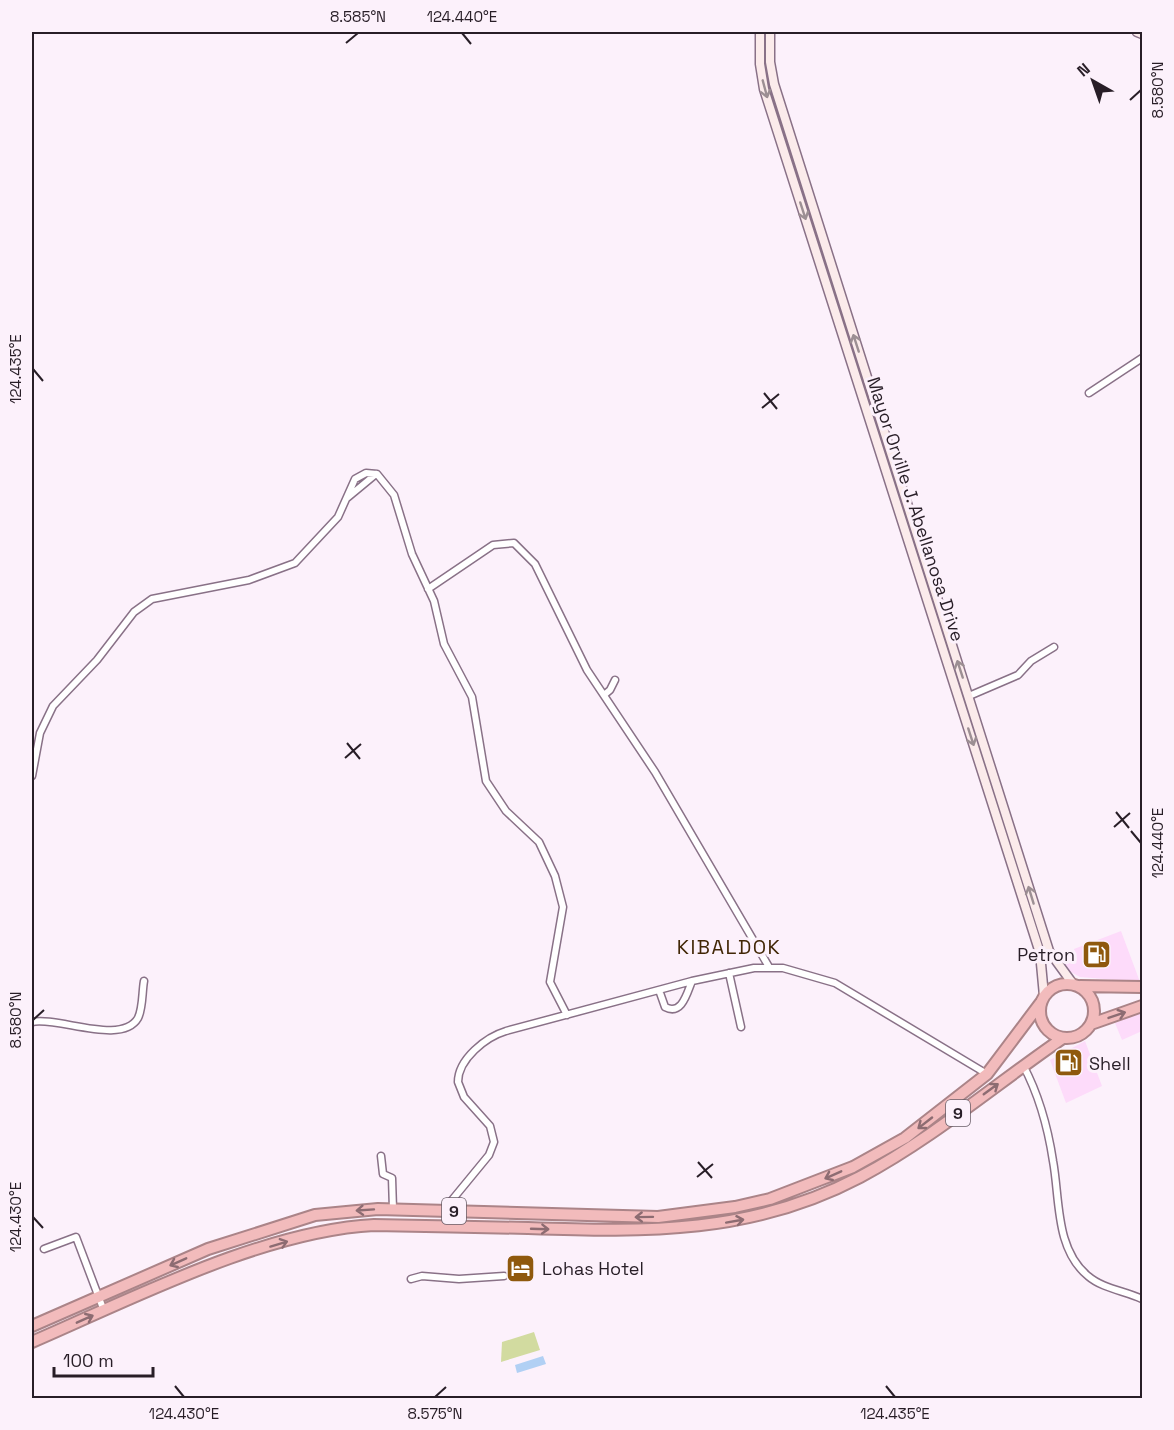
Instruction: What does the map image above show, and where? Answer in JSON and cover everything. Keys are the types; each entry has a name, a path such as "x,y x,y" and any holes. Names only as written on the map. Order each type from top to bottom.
{"highway":[{"name":"9","path":"32,1326 208,1249 315,1215 393,1209 630,1217 704,1212 770,1199 853,1167 905,1138 987,1074 1054,987 1076,985 1143,987"},
{"path":"1076,985 1094,1003 1091,1024"},
{"path":"1043,999 1040,1013 1044,1025 1052,1034 1063,1038"},
{"name":"9","path":"32,1342 213,1265 339,1227 374,1225 612,1231 700,1226 767,1215 859,1178 913,1145 1063,1038 1082,1034 1091,1024 1143,1006"},
{"path":"956,1098 965,1108"},
{"path":"853,1167 859,1178"},
{"path":"334,1212 339,1227"}],"main road":[{"name":"Mayor Orville J. Abellanosa Drive","path":"760,32 760,64 765,89 1040,953 1043,999"},
{"name":"Mayor Orville J. Abellanosa Drive","path":"770,32 770,62 774,84 1049,951 1076,985"},
{"path":"1137,32 1143,34"}],"street":[{"path":"1089,393 1143,358"},
{"path":"32,776 40,733 53,706 97,660 134,612 152,599 249,580 295,563 338,517 349,488 360,475 377,474 394,495 412,554 434,602 447,651 472,697 486,781 506,811 539,842 555,876 563,907 550,982 567,1015"},
{"path":"428,589 493,545 514,543 535,564 579,654 655,772 769,967"},
{"path":"969,696 1018,675 1031,661 1053,647"},
{"path":"604,695 610,690 615,680"},
{"path":"443,1211 489,1155 494,1142 490,1126 460,1089 458,1075 463,1065 494,1035 692,981 769,967 799,970 835,982 927,1040 987,1074"},
{"path":"729,973 741,1027"},
{"path":"32,1022 44,1021 115,1030 128,1028 139,1016 144,981"},
{"path":"659,990 665,1007 669,1010 682,1004 692,981"},
{"path":"1023,1065 1042,1110 1053,1159 1063,1234 1068,1249 1077,1264 1095,1281 1143,1299"},
{"path":"381,1156 383,1174 392,1178 393,1209"},
{"path":"44,1249 76,1237 104,1311"},
{"path":"411,1279 422,1276 459,1279 504,1276"}],"shaded area":[{"path":"1121,931 1140,982 1080,977 1069,971 1058,959 1077,960 1074,949"},
{"path":"1142,1012 1142,1031 1122,1040 1115,1023"},
{"path":"1085,1041 1102,1086 1066,1103 1050,1060"}],"green space":[{"path":"534,1332 540,1350 501,1362 502,1342"}],"water":[{"path":"543,1356 546,1364 517,1373 515,1365"}],"place":[{"name":"Petron","path":"1096,954"},
{"name":"Shell","path":"1068,1063"},
{"name":"Lohas Hotel","path":"521,1268"}],"district":[{"name":"KIBALDOK","path":"729,947"}]}
